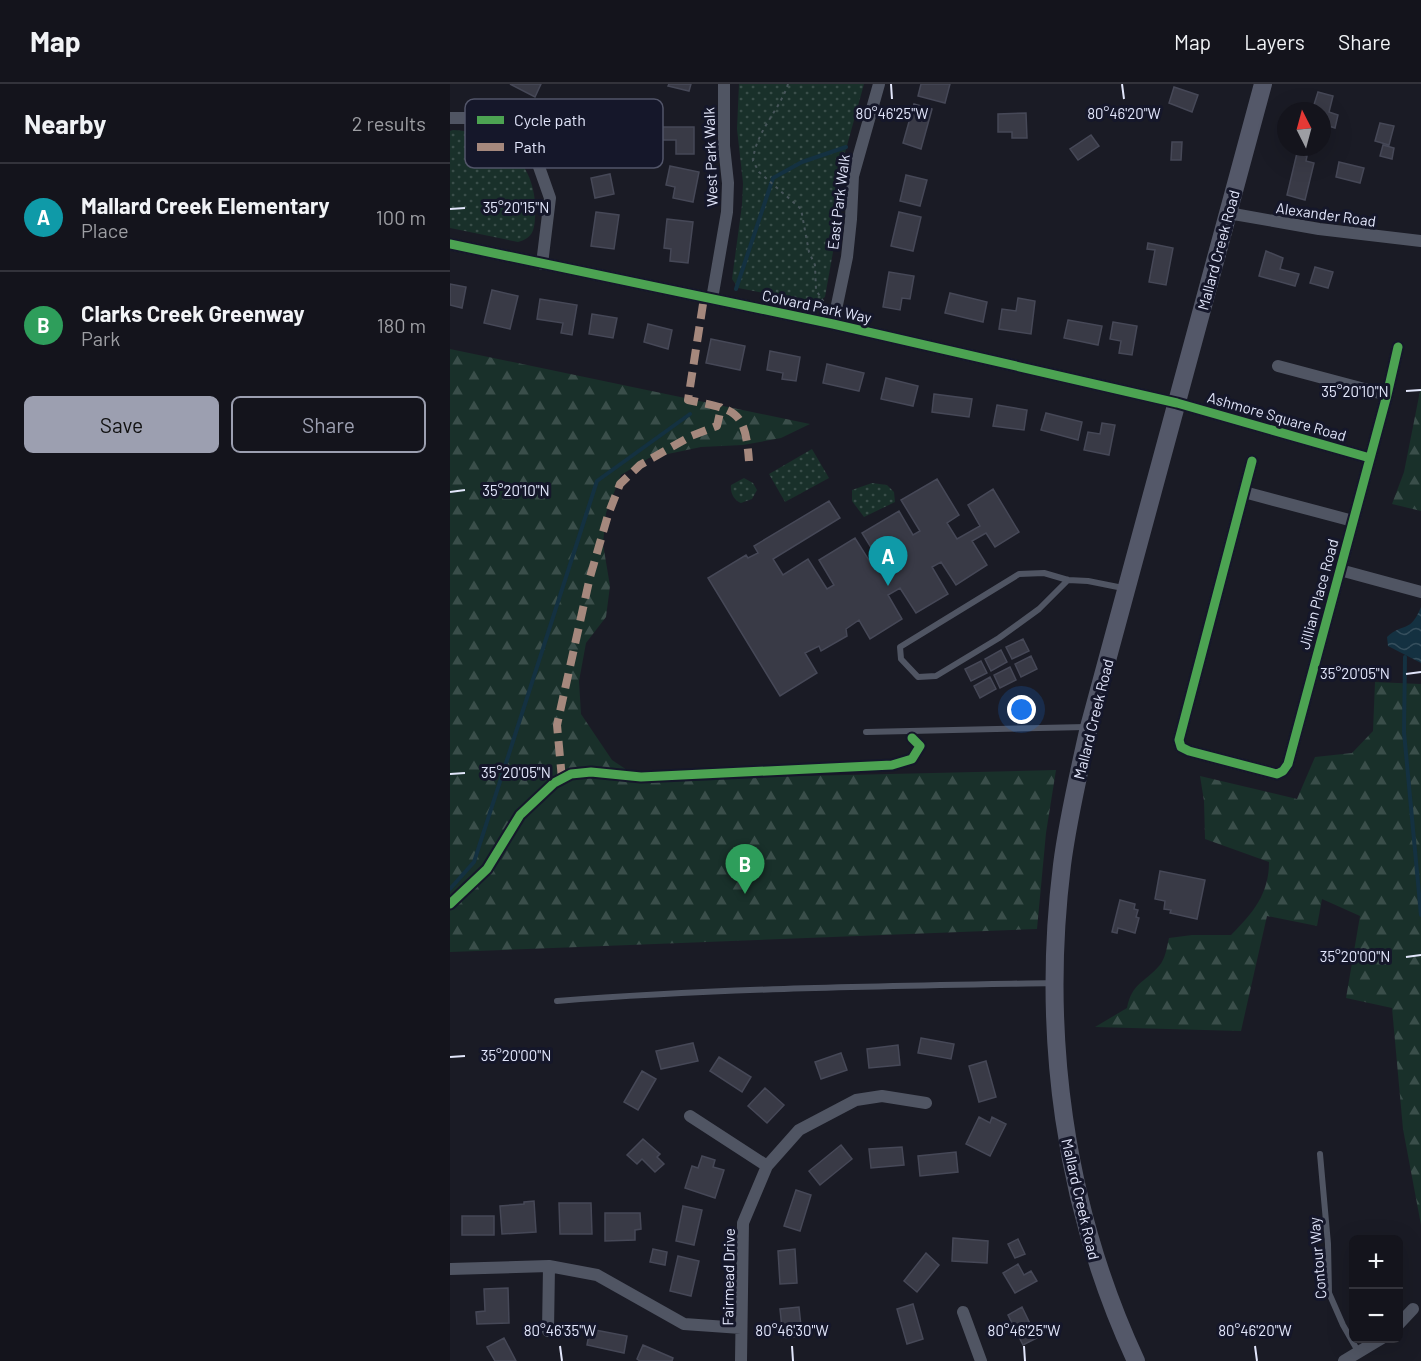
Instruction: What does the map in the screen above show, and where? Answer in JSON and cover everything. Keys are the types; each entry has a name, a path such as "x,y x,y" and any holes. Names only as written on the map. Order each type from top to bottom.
{"main road":[{"name":"Mallard Creek Road","path":"1136,1361 1103,1282 1077,1192 1066,1135 1054,983 1062,865 1070,814 1089,727 1263,84"}],"street":[{"name":"West Park Walk","path":"712,299 727,212 724,84"},
{"name":"East Park Walk","path":"833,324 847,257 853,176 859,148 879,84"},
{"path":"539,168 550,198 542,264"},
{"name":"Alexander Road","path":"1228,213 1319,229 1421,241"},
{"name":"Colvard Park Way","path":"450,244 833,324 1177,403"},
{"name":"Jillian Place Road","path":"1252,461 1179,740 1185,750 1277,774 1286,768 1398,347"},
{"path":"1278,366 1387,395"},
{"name":"Ashmore Square Road","path":"1177,403 1370,458"},
{"path":"1244,492 1353,521"},
{"path":"1340,570 1421,591"},
{"name":"Fairmead Drive","path":"741,1361 743,1223 767,1166 799,1130 856,1100 882,1096 926,1103"},
{"path":"690,1116 767,1166"},
{"path":"450,1269 549,1266 597,1275 684,1324 741,1328"},
{"path":"548,1330 549,1266"},
{"path":"1403,1320 1413,1310"},
{"path":"963,1312 981,1361"},
{"path":"1344,1361 1374,1343"}],"lane":[{"path":"1068,580 1039,609 1023,621 936,676 918,677 901,659 900,647 1019,574 1044,573 1068,580 1088,580 1126,589"},
{"path":"866,732 1089,727"},
{"path":"556,1001 656,993 897,985 1054,983"},
{"name":"Contour Way","path":"1320,1154 1328,1244 1329,1293 1342,1325 1359,1353"}],"path":[{"path":"788,84 784,97 765,128 753,155 754,166 801,209 809,252 815,265 816,290 827,307"}],"green space":[{"path":"739,84 864,84 843,160 836,235 825,297 816,303 738,288 732,279 743,183 737,129"},
{"path":"450,131 465,132 465,168 525,168 535,198 534,227 526,239 518,242 450,228"},
{"path":"450,349 810,424 781,438 743,445 701,447 649,458 621,475 606,513 603,544 610,586 606,617 586,643 579,681 581,714 612,760 642,780 1056,770 1046,833 1037,929 450,952"},
{"path":"1421,386 1421,511 1392,504 1404,472"},
{"path":"812,449 829,478 785,502 769,474"},
{"path":"744,478 753,483 757,490 752,499 741,503 733,496 731,485"},
{"path":"872,483 887,485 894,492 895,502 864,517 852,501 852,490"},
{"path":"1375,682 1421,684 1421,1225 1403,1129 1392,1008 1346,998 1360,916 1322,899 1317,926 1267,916 1241,1031 1095,1027 1127,1008 1135,988 1161,963 1169,938 1192,935 1231,935 1253,911 1263,893 1269,862 1205,839 1204,801 1200,776 1297,799 1315,757 1352,753 1373,731"}],"water":[{"path":"1421,607 1421,663 1388,646 1387,637 1410,624"}],"building":[{"path":"510,84 541,84 535,97"},
{"path":"669,84 691,84 689,91 668,86"},
{"path":"921,84 950,84 945,103 918,96"},
{"path":"1174,87 1198,95 1192,112 1169,103"},
{"path":"1318,92 1333,96 1331,104 1331,102 1315,102"},
{"path":"914,104 932,109 921,149 903,143"},
{"path":"1026,113 1027,138 1012,138 1012,132 998,132 998,114"},
{"path":"1331,113 1338,115 1335,128 1331,127"},
{"path":"1380,123 1394,126 1389,145 1375,141"},
{"path":"663,127 694,127 694,154 676,154 676,140 663,140"},
{"path":"1091,135 1099,146 1078,160 1070,149"},
{"path":"1172,142 1182,142 1181,160 1171,160"},
{"path":"1383,145 1394,148 1392,159 1380,156"},
{"path":"1296,156 1307,156 1306,161 1314,163 1305,200 1287,195"},
{"path":"1339,162 1364,168 1360,183 1336,177"},
{"path":"670,166 699,172 693,202 673,198 675,187 666,185"},
{"path":"610,174 614,194 595,198 591,178"},
{"path":"906,175 927,180 920,206 900,201"},
{"path":"596,212 619,215 614,249 591,246"},
{"path":"899,212 921,217 913,251 891,246"},
{"path":"667,219 693,222 688,263 670,261 671,249 664,248"},
{"path":"1148,243 1173,248 1166,285 1149,282 1155,250 1147,249"},
{"path":"1266,251 1283,258 1280,269 1299,274 1295,286 1259,276"},
{"path":"1315,267 1333,272 1328,288 1310,283"},
{"path":"889,272 914,276 910,299 902,298 900,310 883,307"},
{"path":"450,284 466,287 462,308 450,305"},
{"path":"492,290 518,296 510,329 484,323"},
{"path":"950,293 987,302 983,322 945,313"},
{"path":"1018,298 1035,301 1031,334 999,329 1002,309 1016,311"},
{"path":"540,299 577,305 572,335 561,333 563,323 537,319"},
{"path":"592,314 617,318 613,338 589,334"},
{"path":"1068,320 1102,326 1098,345 1064,338"},
{"path":"1113,322 1137,326 1132,355 1119,353 1121,341 1110,339"},
{"path":"648,324 672,330 668,349 644,342"},
{"path":"711,339 745,346 740,370 706,363"},
{"path":"770,351 800,357 796,381 782,379 783,373 767,370"},
{"path":"827,364 864,373 859,391 823,383"},
{"path":"886,378 918,386 913,406 881,399"},
{"path":"934,394 972,399 969,417 932,412"},
{"path":"997,405 1027,410 1024,430 993,426"},
{"path":"1046,413 1082,422 1078,440 1041,430"},
{"path":"1102,423 1115,425 1109,455 1084,450 1088,432 1100,434"},
{"path":"937,479 959,515 947,523 957,539 980,526 968,505 993,489 1019,532 995,547 986,533 972,541 987,565 956,585 941,562 932,567 948,594 916,613 900,588 888,595 902,619 870,639 859,620 846,629 847,636 821,651 819,646 805,653 817,673 780,696 708,578 746,555 748,558 758,553 754,546 829,501 840,518 773,559 783,575 808,559 827,589 834,585 819,560 855,538 870,562 877,557 862,533 899,511 913,535 920,531 901,500"},
{"path":"1023,639 1029,651 1012,659 1006,647"},
{"path":"1001,650 1007,662 991,671 985,659"},
{"path":"1031,656 1037,669 1021,677 1015,664"},
{"path":"981,661 987,673 971,681 965,669"},
{"path":"1010,667 1016,680 1000,688 994,675"},
{"path":"990,677 996,689 980,698 974,686"},
{"path":"1160,871 1205,880 1197,919 1170,913 1171,910 1164,909 1165,901 1155,899"},
{"path":"1120,900 1135,904 1134,909 1138,910 1136,917 1139,918 1135,933 1118,928 1117,933 1112,932"},
{"path":"921,1038 954,1044 951,1059 918,1053"},
{"path":"693,1043 698,1061 661,1069 656,1051"},
{"path":"898,1045 900,1065 869,1068 867,1049"},
{"path":"841,1053 847,1070 821,1079 815,1062"},
{"path":"719,1057 751,1077 742,1092 710,1071"},
{"path":"986,1061 996,1097 979,1102 969,1066"},
{"path":"642,1071 656,1079 638,1110 624,1102"},
{"path":"765,1088 784,1105 767,1123 748,1106"},
{"path":"979,1117 990,1123 992,1117 1006,1124 990,1156 966,1144"},
{"path":"643,1139 660,1154 657,1157 664,1164 655,1172 642,1159 637,1164 627,1155"},
{"path":"841,1145 852,1159 820,1185 809,1171"},
{"path":"902,1147 904,1165 871,1168 869,1149"},
{"path":"956,1152 958,1172 920,1176 918,1156"},
{"path":"702,1156 715,1160 713,1167 724,1170 715,1198 685,1188 692,1166 698,1168"},
{"path":"796,1190 811,1195 800,1231 784,1226"},
{"path":"534,1201 536,1232 502,1234 500,1206"},
{"path":"559,1203 591,1203 592,1234 560,1234"},
{"path":"683,1206 702,1210 694,1245 676,1241"},
{"path":"605,1213 640,1213 641,1229 635,1230 635,1240 605,1241"},
{"path":"462,1216 494,1216 494,1235 462,1235"},
{"path":"953,1238 988,1241 987,1263 952,1261"},
{"path":"1018,1239 1025,1254 1015,1258 1008,1244"},
{"path":"653,1249 667,1252 665,1265 650,1262"},
{"path":"795,1249 797,1283 780,1284 778,1251"},
{"path":"926,1253 939,1265 917,1292 904,1281"},
{"path":"678,1256 699,1261 691,1296 670,1291"},
{"path":"1018,1264 1024,1275 1031,1271 1037,1281 1015,1293 1003,1273"},
{"path":"508,1288 509,1323 477,1324 476,1312 485,1311 484,1289"},
{"path":"913,1304 923,1339 907,1344 897,1309"},
{"path":"799,1307 802,1336 783,1338 780,1309"},
{"path":"1022,1307 1037,1338 1023,1345 1008,1315"},
{"path":"590,1329 627,1336 624,1353 587,1345"},
{"path":"504,1338 516,1361 495,1361 487,1347"},
{"path":"643,1345 673,1358 672,1361 640,1361 637,1359"}],"waterway":[{"path":"736,289 773,178 802,162 846,147"},
{"path":"450,889 474,862 597,481 690,414"},
{"path":"1405,657 1404,732 1421,915"}],"marked path":[{"path":"703,304 688,400 717,406 735,415 741,421 745,431 749,461"},
{"path":"562,779 557,725 590,577 608,515 620,484 640,465 691,436 717,426 721,408 719,406"}],"cycle path":[{"path":"450,244 833,324 1177,403 1370,458"},
{"path":"1252,461 1179,740 1181,747 1189,751 1277,774 1283,771 1288,764 1398,347"},
{"path":"450,904 487,869 520,815 554,783 571,774 591,772 641,777 892,765 912,759 920,746 912,738"}],"place":[{"name":"Mallard Creek Elementary","path":"888,586"},
{"name":"Clarks Creek Greenway","path":"745,894"}]}
